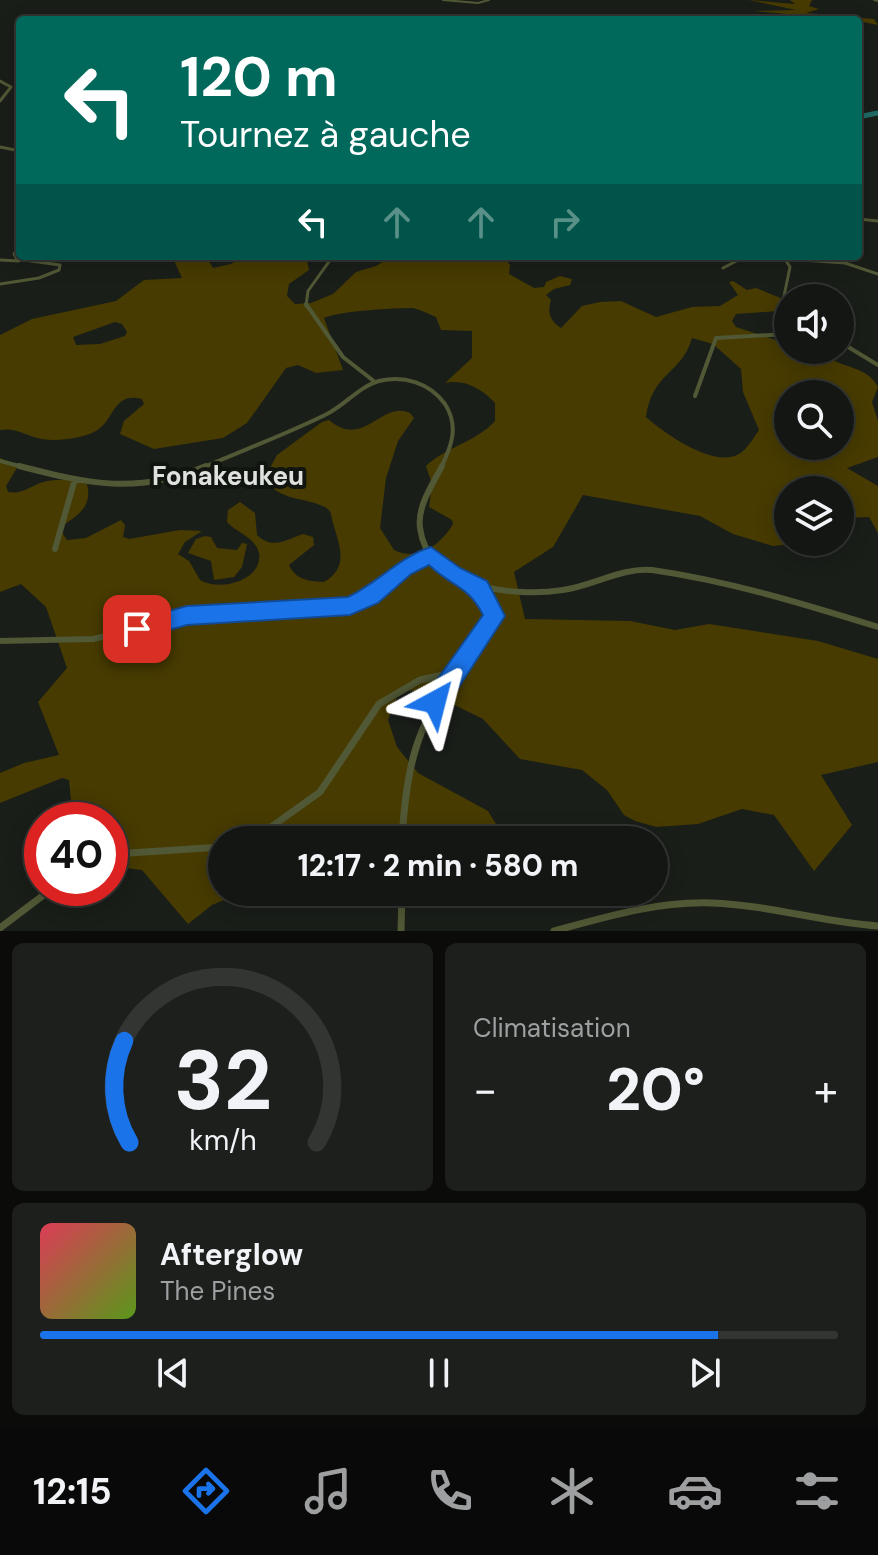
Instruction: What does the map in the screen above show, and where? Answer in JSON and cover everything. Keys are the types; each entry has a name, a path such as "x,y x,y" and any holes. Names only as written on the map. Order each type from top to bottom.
{"street":[{"path":"443,0 489,0"},
{"path":"0,81 11,87 0,101"},
{"path":"0,260 48,261 60,267 47,276 0,284"},
{"path":"332,260 306,291 306,306 343,357 376,383"},
{"path":"723,268 738,260"},
{"path":"786,260 790,267 786,284"},
{"path":"809,260 845,263 878,274"},
{"path":"695,396 716,338 774,335"},
{"path":"854,350 878,365"},
{"path":"0,461 75,479 122,486 170,479 329,413 355,391 398,379 424,384 453,414 457,430 454,443 434,481 420,520 421,536 431,555 452,574 480,587 556,591 630,571 650,570 777,596 878,627"},
{"path":"55,549 75,479"},
{"path":"0,641 79,641 187,616 350,606 370,596 403,568 431,555"},
{"path":"404,826 410,768 419,733 435,702 459,672 494,616 480,587"},
{"path":"273,826 320,792 379,704 420,680 459,672"},
{"path":"128,853 208,848"},
{"path":"554,931 610,916 697,903 725,904 832,923 878,926"},
{"path":"0,928 29,906"},
{"path":"401,931 402,906"}],"shaded area":[{"path":"749,0 795,4 790,0 812,0 809,6 819,9 806,13 840,16 754,11 796,10"},
{"path":"862,18 874,19 878,25 862,22"},
{"path":"174,260 208,260 213,268 238,260 307,260 309,270 289,284 287,296 295,304 311,303 333,294 356,272 386,260 506,260 510,265 509,274 534,288 544,287 546,282 560,276 572,279 570,285 554,289 546,295 551,300 550,316 561,328 582,306 600,302 621,301 656,317 692,307 720,306 738,295 729,282 733,281 747,290 756,288 774,295 774,311 736,314 732,321 736,327 774,339 774,364 844,364 868,375 878,387 872,402 878,421 878,457 847,468 878,486 878,533 869,517 854,518 854,476 774,476 773,546 733,534 700,516 583,495 553,547 514,572 525,619 630,621 675,630 709,624 818,641 878,659 878,762 821,775 852,825 814,871 774,815 742,809 698,824 652,826 635,821 624,815 607,790 582,770 520,759 483,719 432,694 400,689 388,720 397,747 418,773 488,811 497,826 208,826 208,906 211,906 188,924 142,870 128,868 128,802 71,802 69,780 62,778 0,803 0,773 24,763 59,755 38,702 67,668 46,607 21,584 0,592 0,458 18,466 6,486 8,492 21,491 52,480 87,484 86,505 59,528 67,540 86,538 121,520 125,525 123,537 129,539 180,530 202,531 185,542 178,554 189,561 200,580 209,584 230,584 248,576 259,562 254,543 227,522 228,510 240,502 255,513 257,535 263,540 274,543 303,534 313,537 314,545 289,565 303,579 324,582 340,563 340,547 331,514 325,507 278,492 264,479 277,455 322,422 329,420 341,428 352,430 390,413 410,413 414,418 398,441 386,478 380,528 394,550 420,553 442,539 453,524 452,520 429,507 432,484 426,466 495,421 495,403 484,393 466,384 445,383 472,358 472,331 441,330 436,317 404,308 324,318 343,370 316,373 298,365 286,368 247,423 223,438 154,449 120,434 124,421 144,404 142,399 132,398 119,403 101,427 79,437 46,439 0,430 0,335 32,319 116,301 144,280 182,278","holes":["115,322 122,324 127,332 125,336 100,344 76,345 73,337","692,338 713,344 741,369 743,392 759,430 745,449 733,457 720,457 692,448 646,417 654,391 681,359"]},
{"path":"211,537 217,548 237,550 242,543 247,544 242,567 234,577 214,580 211,561 188,553 196,539"}],"waterway":[{"path":"862,116 878,113"}],"district":[{"name":"Fonakeukeu","path":"228,476"}],"route":[{"path":"137,629 204,614 350,606 370,596 403,568 431,555 452,574 480,587 494,612 482,639 435,702"}]}
